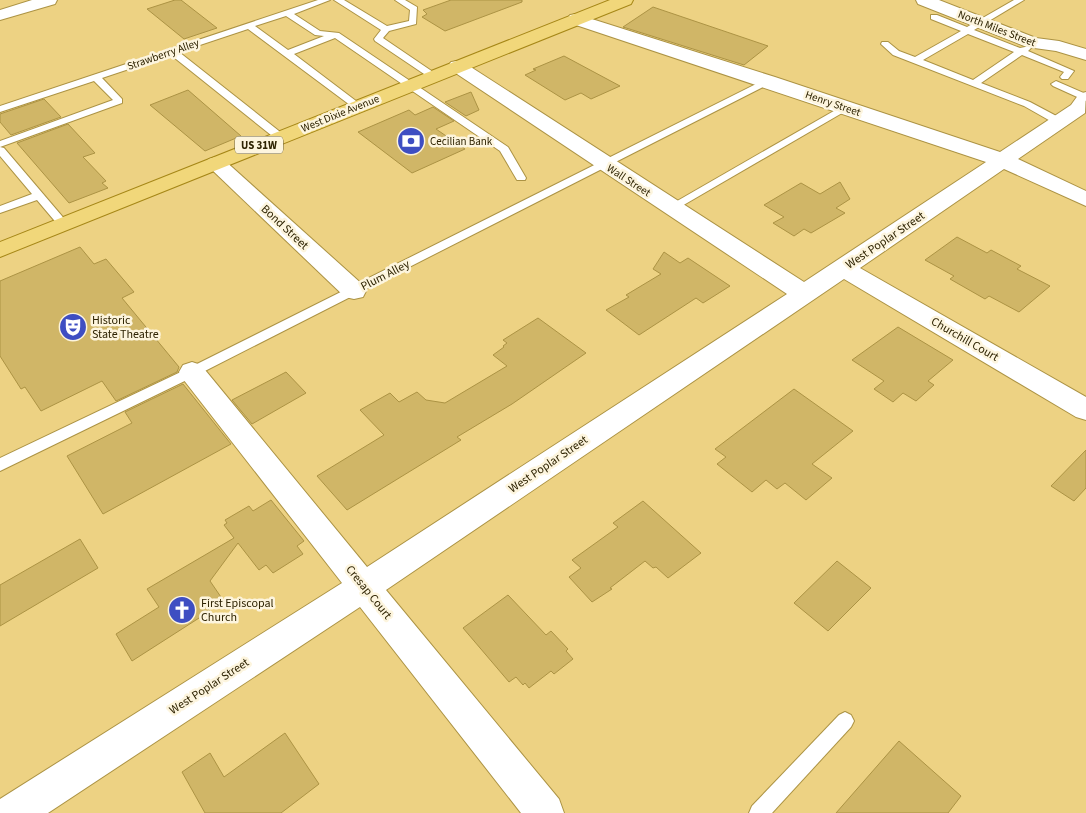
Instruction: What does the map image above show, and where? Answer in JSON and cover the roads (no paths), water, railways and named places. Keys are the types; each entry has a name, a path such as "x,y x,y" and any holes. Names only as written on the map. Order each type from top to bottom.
{"main road":[{"name":"West Dixie Avenue","path":"0,250 625,0"}],"street":[{"path":"0,15 49,0"},
{"name":"North Miles Street","path":"924,0 974,26 1086,67"},
{"name":"Henry Street","path":"576,19 1002,160 1086,199"},
{"name":"North Miles Street","path":"1032,47 1059,46 1086,56"},
{"name":"Wall Street","path":"456,66 603,164 803,293"},
{"name":"West Poplar Street","path":"14,813 365,586 843,268 1079,107"},
{"name":"Bond Street","path":"216,162 354,290"},
{"name":"Churchill Court","path":"843,268 1086,410"},
{"name":"Cresap Court","path":"192,372 545,813"}],"lane":[{"path":"289,0 301,8"},
{"name":"Strawberry Alley","path":"0,109 326,0"},
{"path":"338,0 386,29 413,22 414,8 399,0"},
{"path":"916,60 1020,0"},
{"path":"287,13 318,33 336,35 504,149 520,178"},
{"path":"934,17 974,26"},
{"path":"249,26 357,106"},
{"path":"386,29 378,39 433,76"},
{"path":"287,53 336,35"},
{"path":"886,44 896,53 1027,104 1079,107"},
{"path":"975,83 1032,47 1069,71 1065,77"},
{"path":"172,51 280,137"},
{"path":"0,144 119,101 96,78"},
{"name":"Plum Alley","path":"0,465 192,372 768,81"},
{"path":"1056,84 1079,107"},
{"path":"671,208 846,107"},
{"path":"0,150 40,195 62,224"},
{"path":"0,210 40,195"},
{"path":"759,813 845,721"}],"place":[{"name":"Cecilian Bank","path":"411,141"},
{"name":"Historic State Theatre","path":"73,327"},
{"name":"First Episcopal Church","path":"182,610"}]}
